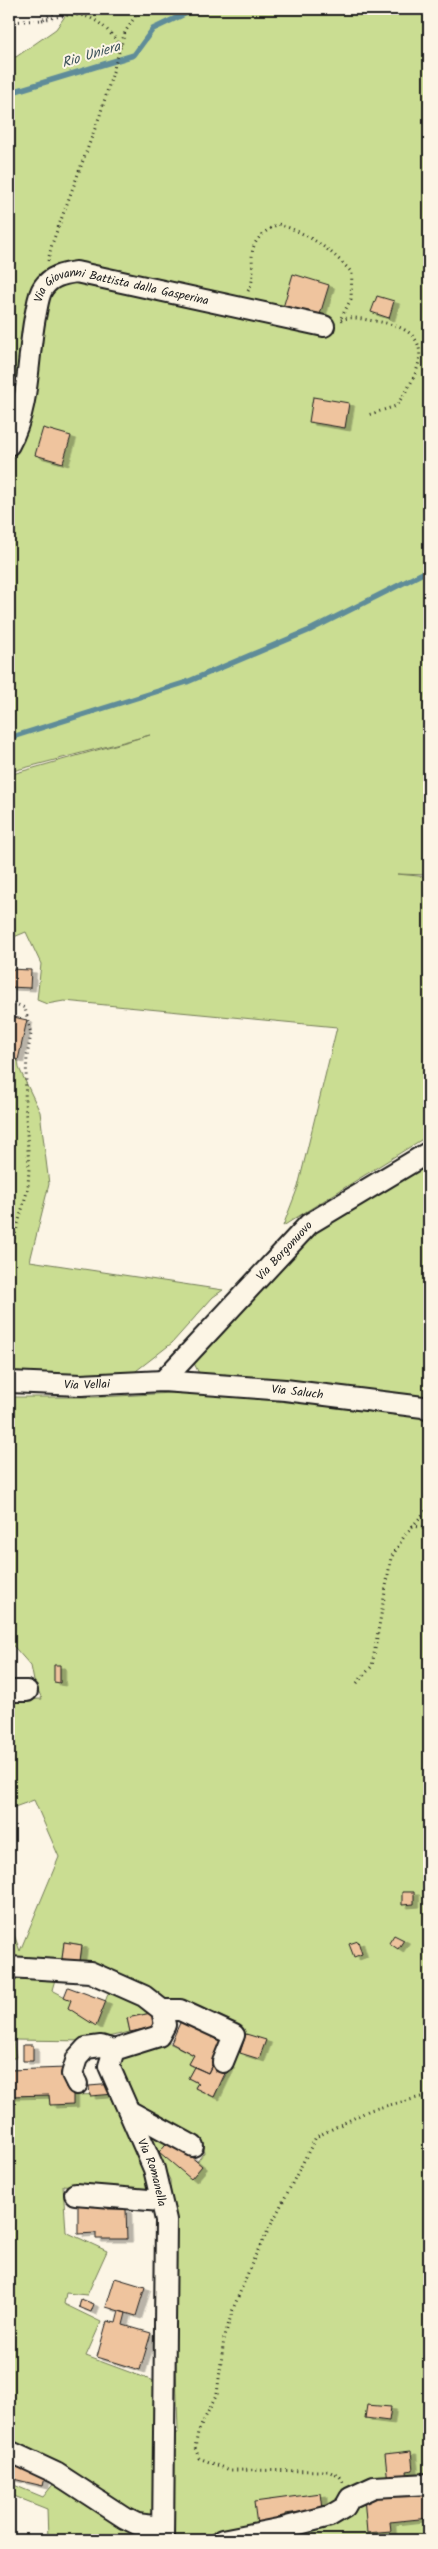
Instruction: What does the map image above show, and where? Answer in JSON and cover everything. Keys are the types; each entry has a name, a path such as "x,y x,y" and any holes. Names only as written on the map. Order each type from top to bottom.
{"street":[{"name":"Via Giovanni Battista dalla Gasperina","path":"9,445 16,432 20,416 30,344 42,288 56,276 76,272 231,306 332,323"},
{"name":"Via Borgonuovo","path":"163,1381 309,1224 429,1152"},
{"name":"Via Vellai","path":"9,1382 80,1385 163,1381"},
{"name":"Via Saluch","path":"163,1381 285,1390 423,1407 429,1410"},
{"path":"9,1967 90,1972 144,1996 162,2010 180,2010 234,2035 223,2062"},
{"path":"77,2084 72,2074 77,2058 86,2048 101,2046 114,2050 159,2036 165,2025 162,2010"},
{"name":"Via Romanella","path":"114,2050 109,2066 154,2169 166,2220 163,2534"},
{"path":"129,2111 192,2146"},
{"path":"75,2194 161,2201"},
{"path":"9,2451 56,2473 125,2518 163,2534"},
{"path":"222,2540 284,2528 310,2519 330,2516 345,2507 350,2498 374,2487 429,2484"}],"path":[{"path":"42,20 61,9"},
{"path":"42,288 52,244 113,74 125,32 140,9"},
{"path":"9,22 42,20 69,14 84,14 100,24 121,47"},
{"path":"231,306 248,292 252,284 251,264 254,245 266,230 278,224 294,229 337,255 352,273 351,298 332,323"},
{"path":"332,323 349,316 393,324 406,330 419,346 422,355 419,365 396,406 368,415"},
{"path":"9,1001 24,1008 31,1034 26,1056 25,1100 29,1139 28,1188 9,1256"},
{"path":"357,1683 372,1666 391,1558 412,1526 429,1507"},
{"path":"412,1526 429,1528"},
{"path":"350,2498 340,2477 328,2471 230,2470 199,2458 195,2448 198,2432 217,2394 224,2339 233,2309 255,2256 316,2137 370,2110 429,2095"}],"green space":[{"path":"70,9 429,9 429,875 397,874 429,877 429,1135 283,1226 298,1187 337,1027 64,1001 47,1004 37,1000 41,964 26,932 9,939 9,775 150,735 9,772 9,55 16,57 56,29"},
{"path":"9,1057 18,1060 19,1068 40,1112 49,1184 30,1261 223,1290 213,1297 172,1343 132,1374 82,1379 9,1376"},
{"path":"429,1164 429,1400 235,1379 225,1374 204,1384 193,1361 315,1229"},
{"path":"207,1391 392,1406 429,1417 429,2540 48,2540 47,2509 9,2494 9,2483 43,2497 59,2477 9,2444 9,2096 49,2095 50,2105 73,2095 115,2094 159,2193 63,2185 66,2232 107,2251 87,2295 66,2293 64,2304 101,2322 86,2356 164,2385 164,2450 178,2431 170,2180 141,2124 197,2162 205,2151 132,2104 117,2068 119,2052 132,2046 167,2042 194,2055 189,2064 194,2067 188,2078 198,2083 195,2087 214,2097 246,2034 80,1961 82,1945 64,1942 62,1959 9,1962 9,1921 20,1951 59,1857 34,1800 9,1809 9,1700 42,1699 34,1681 31,1666 9,1641 9,1397 100,1397"},
{"path":"9,1973 56,1976 52,1990 71,2000 96,2025 110,1989 156,2012 127,2018 130,2032 90,2041 13,2040 16,2058 9,2058"}],"building":[{"path":"293,274 329,285 318,321 282,311"},
{"path":"377,296 394,301 389,318 371,312"},
{"path":"313,397 349,403 345,428 309,422"},
{"path":"43,428 71,436 63,463 35,455"},
{"path":"9,969 31,970 30,988 9,987"},
{"path":"9,1016 27,1020 18,1060 9,1057"},
{"path":"54,1665 60,1665 60,1683 54,1682"},
{"path":"402,1892 414,1892 414,1904 402,1905"},
{"path":"394,1935 404,1940 398,1949 389,1943"},
{"path":"358,1941 362,1954 354,1957 349,1944"},
{"path":"64,1942 82,1945 80,1961 62,1959"},
{"path":"68,1987 106,2001 96,2026 68,2008 71,2000 64,1997"},
{"path":"156,2012 159,2026 130,2032 127,2018"},
{"path":"183,2016 227,2036 208,2073 189,2064 194,2055 171,2043"},
{"path":"246,2034 266,2040 259,2059 240,2053"},
{"path":"23,2045 33,2045 33,2061 23,2061"},
{"path":"215,2058 229,2065 214,2097 195,2088 198,2083 188,2078 194,2067 208,2073"},
{"path":"66,2068 66,2088 73,2088 73,2104 50,2105 49,2095 9,2096 9,2070"},
{"path":"114,2084 115,2094 90,2096 89,2086"},
{"path":"170,2139 202,2166 191,2179 159,2152"},
{"path":"78,2201 108,2201 108,2209 126,2209 127,2239 96,2239 96,2233 78,2234"},
{"path":"115,2278 145,2287 136,2316 106,2307"},
{"path":"81,2299 94,2304 91,2312 79,2307"},
{"path":"119,2311 126,2313 123,2325 151,2333 140,2370 97,2357 107,2321 116,2323"},
{"path":"367,2405 391,2407 389,2421 365,2418"},
{"path":"411,2451 413,2470 406,2471 407,2480 388,2482 385,2454"},
{"path":"9,2460 47,2469 43,2486 9,2478"},
{"path":"429,2491 429,2518 390,2522 391,2531 367,2533 364,2497"},
{"path":"321,2493 323,2509 285,2514 285,2516 277,2517 277,2522 257,2525 254,2502"}],"waterway":[{"name":"Rio Uniera","path":"9,93 134,55 153,29 195,9"},
{"path":"9,738 187,682 310,630 429,570"}]}
